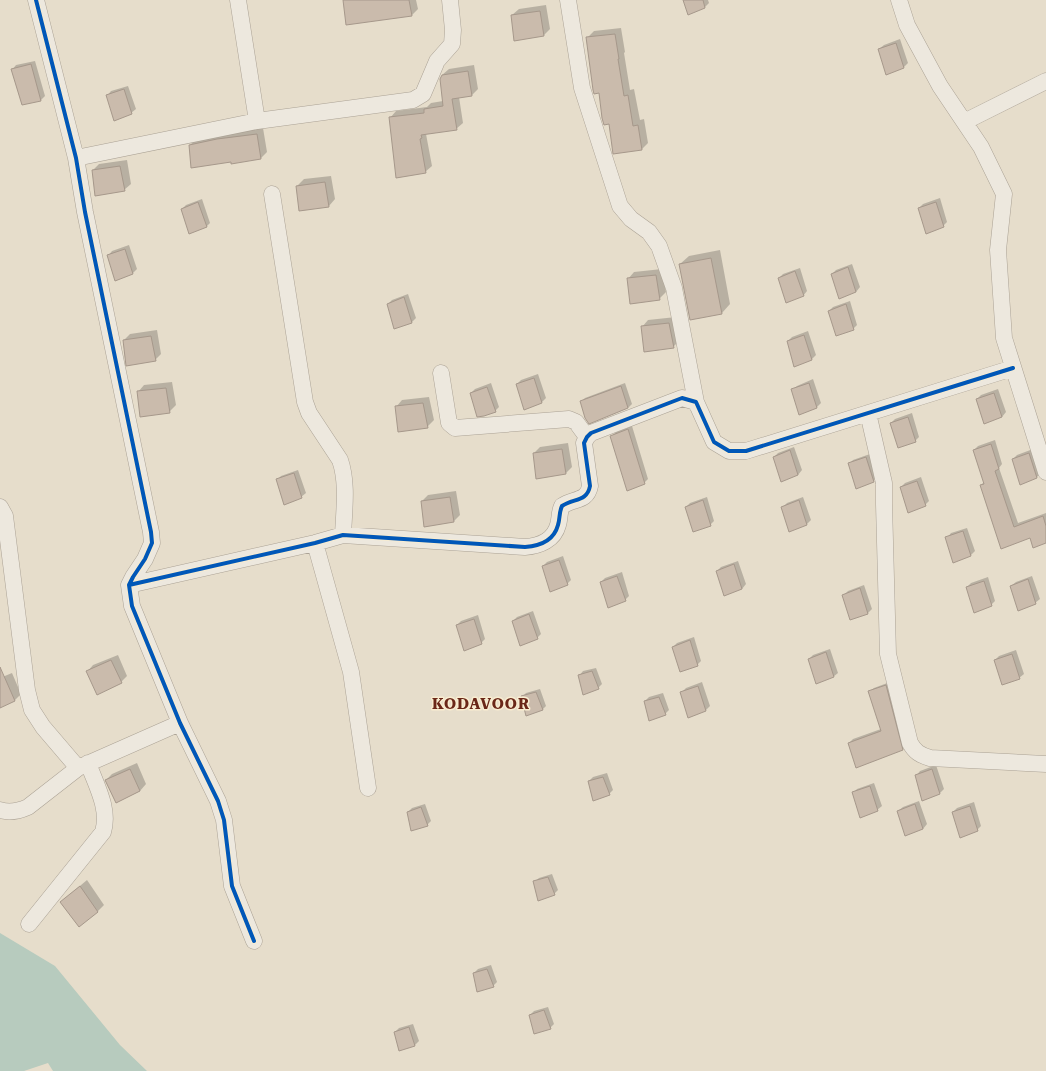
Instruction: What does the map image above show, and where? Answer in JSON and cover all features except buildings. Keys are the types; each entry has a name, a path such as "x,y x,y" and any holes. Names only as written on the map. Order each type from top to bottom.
{"street":[{"path":"36,0 76,158 85,212 151,532 152,543 145,559 130,585 132,606 180,723 218,801 224,820 232,886 254,941"},
{"path":"238,0 258,121"},
{"path":"76,158 258,121 413,100 422,94 437,61 452,44 453,30 450,0"},
{"path":"568,0 582,88 620,206 631,220 649,232 659,246 674,288 696,402 714,442 729,450 746,451 1014,368"},
{"path":"899,0 907,25 914,38 940,86 981,147 1004,194 998,250 1004,338 1046,472"},
{"path":"964,122 1046,81"},
{"path":"272,194 305,402 309,413 340,460 342,467 344,477 343,536"},
{"path":"441,372 449,424 455,428 569,419 576,422 587,437"},
{"path":"130,585 343,536 525,547 535,546 552,537 558,526 560,509 562,506 586,497 589,491 590,486 584,443 591,433 682,398 696,402"},
{"path":"868,413 885,488 888,654 910,743 921,756 930,758 1046,764"},
{"path":"0,507 4,516 27,690 32,710 43,727 83,765 105,812 106,823 104,832 29,924"},
{"path":"315,543 351,672 368,788"},
{"path":"0,810 4,812 19,811 28,807 83,765 180,723"}],"shaded area":[{"path":"0,933 55,966 120,1045 147,1071 53,1071 48,1063 24,1071 0,1071"}],"cycle path":[{"path":"36,0 76,158 85,212 151,532 152,543 145,559 129,585 132,606 180,723 218,801 224,820 232,886 254,941"},
{"path":"129,585 315,543 343,535 525,547 541,544 550,538 556,530 562,506 583,497 588,491 590,486 584,443 587,437 591,433 682,398 696,402 714,442 729,451 746,451 1013,368"}],"district":[{"name":"KODAVOOR","path":"481,704"}]}
